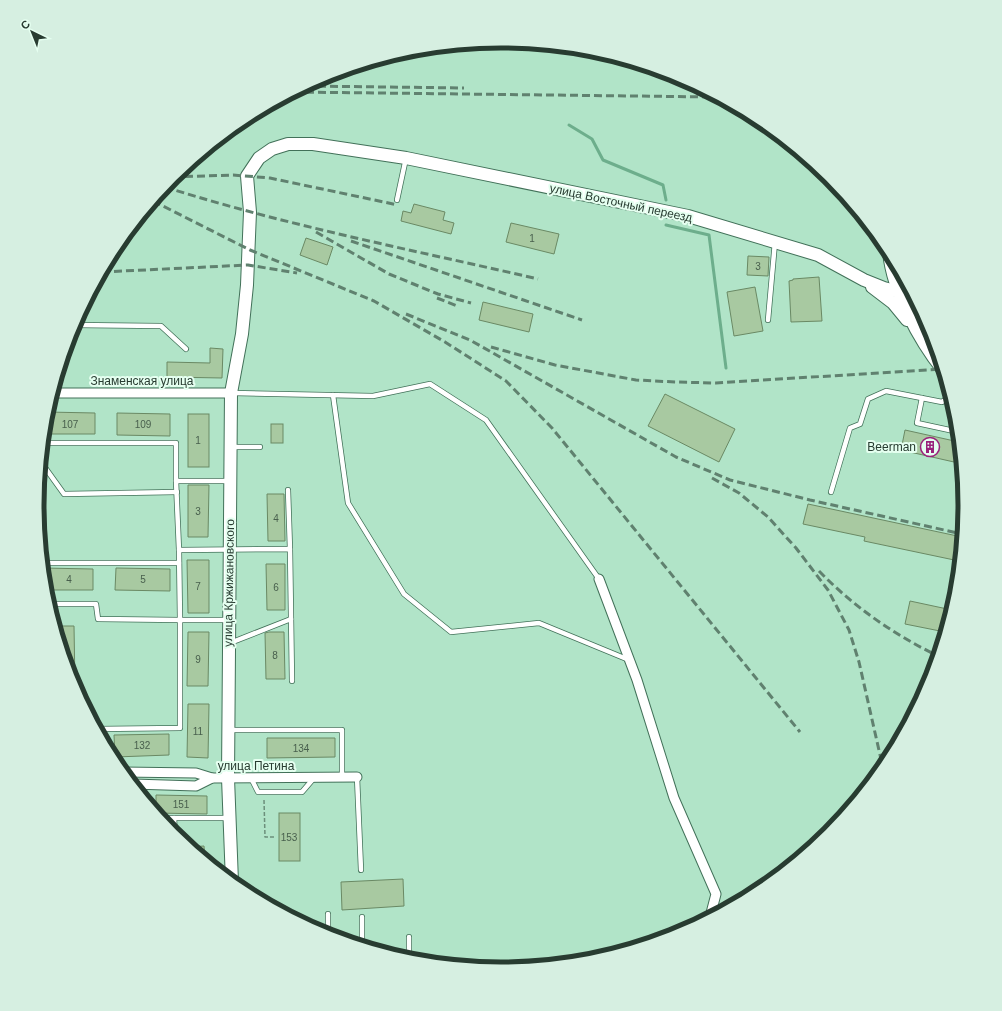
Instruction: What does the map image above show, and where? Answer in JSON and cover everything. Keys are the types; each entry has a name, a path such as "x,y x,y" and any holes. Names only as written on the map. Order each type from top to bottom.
{"street":[{"name":"улица Восточный переезд","path":"251,167 259,158 272,149 288,144 313,144 406,158 688,216 818,255 864,280 906,294"},
{"name":"улица Кржижановского","path":"232,874 228,778 231,393 242,334 247,285 250,212 247,176 251,167"},
{"path":"894,272 898,292 918,332 932,355"},
{"path":"864,280 892,303 918,332"},
{"name":"Знаменская улица","path":"59,393 231,393"},
{"path":"599,579 629,660 674,798 716,894 712,910"},
{"path":"130,772 196,773 212,778"},
{"name":"улица Петина","path":"141,788 196,786 212,778 357,777"}],"lane":[{"path":"397,200 406,158"},
{"path":"768,320 775,242"},
{"path":"82,325 161,326 186,349"},
{"path":"231,393 373,396 430,384 486,420 599,579"},
{"path":"831,492 850,428 860,424 868,399 886,391 942,402 945,400"},
{"path":"333,395 348,503 404,594 451,632 539,623 629,660"},
{"path":"922,398 917,423 951,430"},
{"path":"49,442 176,443 180,620 180,728 102,729"},
{"path":"230,447 260,447"},
{"path":"46,469 64,494 177,492"},
{"path":"176,481 230,481"},
{"path":"288,490 292,680"},
{"path":"179,550 290,549"},
{"path":"48,563 179,563"},
{"path":"55,604 96,604 98,619 229,620"},
{"path":"228,644 291,619"},
{"path":"228,730 342,730 342,777"},
{"path":"357,777 361,870"},
{"path":"251,778 258,792 302,792 314,778"},
{"path":"168,818 229,818"},
{"path":"174,818 174,825"},
{"path":"328,914 328,929"},
{"path":"362,917 362,940"},
{"path":"409,937 409,953"}],"path":[{"path":"264,792 265,837 276,837"}],"building":[{"path":"414,204 445,212 443,220 454,223 451,234 401,221 403,211 411,213"},
{"path":"511,223 559,234 554,254 506,242"},
{"path":"306,238 333,247 327,265 300,255"},
{"path":"748,256 769,257 768,276 747,275"},
{"path":"819,277 822,321 791,322 789,281 793,279"},
{"path":"755,287 763,331 734,336 727,292"},
{"path":"483,302 533,314 529,332 479,320"},
{"path":"210,348 223,349 222,378 167,377 167,362 210,363"},
{"path":"665,394 735,429 719,462 648,426"},
{"path":"54,412 95,413 95,434 50,434"},
{"path":"117,413 170,414 170,436 117,435"},
{"path":"188,414 209,414 209,467 188,467"},
{"path":"271,424 283,424 283,443 271,443"},
{"name":"Beerman","path":"905,430 953,441 955,457 954,462 901,450"},
{"path":"188,485 209,485 208,537 188,537"},
{"path":"267,494 284,494 285,541 268,541"},
{"path":"808,504 957,536 954,560 864,541 865,537 803,524"},
{"path":"187,560 209,560 209,613 188,613"},
{"path":"266,564 285,564 285,610 267,610"},
{"path":"49,568 93,569 93,590 52,590"},
{"path":"116,568 170,569 170,591 115,590"},
{"path":"910,601 946,609 940,631 905,624"},
{"path":"61,626 74,626 75,669"},
{"path":"188,632 209,632 208,686 187,686"},
{"path":"284,632 285,679 266,679 265,633"},
{"path":"188,704 209,704 208,758 187,757"},
{"path":"169,734 169,755 120,757 115,749 114,735"},
{"path":"267,738 335,738 335,757 267,758"},
{"path":"156,795 207,796 207,814 163,813 156,806"},
{"path":"279,813 300,813 300,861 279,861"},
{"path":"197,846 204,846 204,853 200,849"},
{"path":"403,879 404,906 342,910 341,882"}],"waterway":[{"path":"569,125 592,139 603,160 663,185 666,200"},
{"path":"666,225 709,235 726,368"}],"railway":[{"path":"319,86 464,88"},
{"path":"307,92 705,97"},
{"path":"184,177 233,175 270,178 398,205"},
{"path":"171,189 304,226 538,279"},
{"path":"158,203 250,250 374,301 445,342 506,381 552,428 800,732"},
{"path":"316,232 389,274 438,294 471,303"},
{"path":"351,241 582,320"},
{"path":"108,272 248,265 297,273"},
{"path":"437,298 457,306"},
{"path":"406,314 470,340 676,457 730,480 810,500 957,533"},
{"path":"491,347 555,365 636,380 675,382 716,383 937,369"},
{"path":"712,478 739,493 768,517 796,548 828,590 849,630 859,662 881,759"},
{"path":"819,571 832,584 875,619 921,648 933,654"}],"place":[{"name":"Beerman","path":"930,447"}]}
